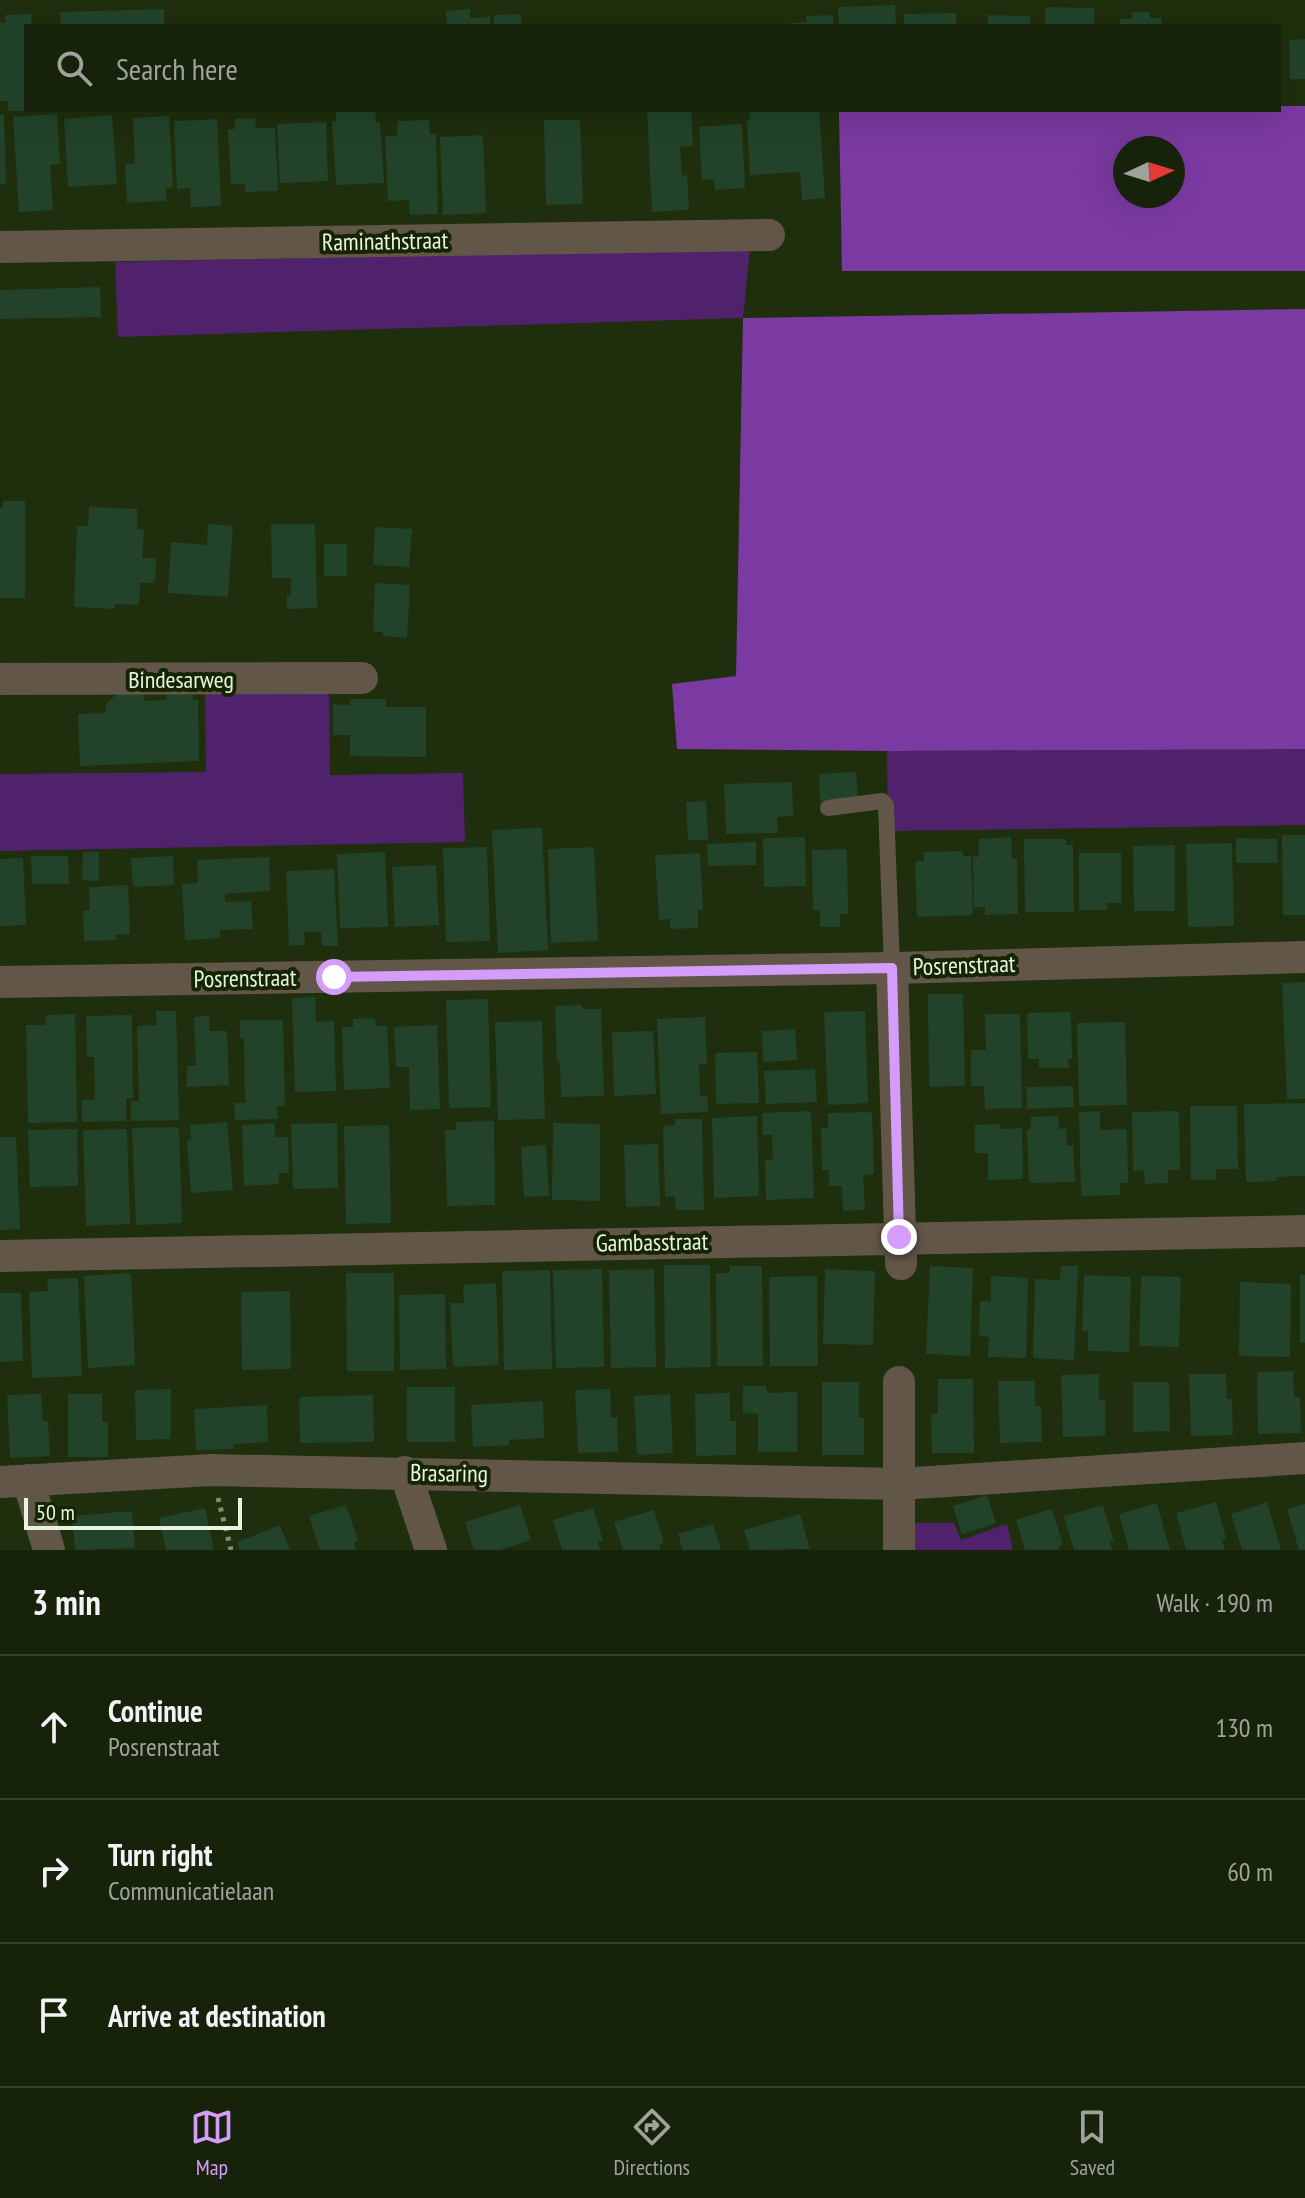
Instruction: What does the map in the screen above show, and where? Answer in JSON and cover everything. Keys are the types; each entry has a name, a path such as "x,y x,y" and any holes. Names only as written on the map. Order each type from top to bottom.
{"street":[{"name":"Raminathstraat","path":"0,247 769,235"},
{"name":"Bindesarweg","path":"0,679 362,678"},
{"name":"Posrenstraat","path":"0,982 892,968 1305,957"},
{"path":"892,968 900,1250"},
{"name":"Gambasstraat","path":"0,1256 900,1250 1305,1231"},
{"path":"899,1382 899,1550"},
{"name":"Brasaring","path":"14,1481 211,1470 899,1484 1305,1458"},
{"path":"405,1472 431,1550"},
{"path":"14,1481 49,1550"}],"lane":[{"path":"828,808 863,801 882,801 886,805 892,968"}],"path":[{"path":"211,1470 231,1550"}],"shaded area":[{"path":"1281,106 1305,106 1305,271 842,271 839,112 1281,112"},
{"path":"750,249 743,318 118,337 115,262"},
{"path":"1305,309 1305,749 677,749 672,684 736,676 743,318"},
{"path":"329,685 330,775 463,773 465,842 0,851 0,774 206,772 205,686"},
{"path":"1305,749 1305,825 888,831 887,751"},
{"path":"913,1523 954,1523 961,1540 1007,1524 1013,1550 913,1550"}],"building":[{"path":"895,5 896,24 839,24 838,7"},
{"path":"1045,7 1094,8 1094,24 1045,24"},
{"path":"164,9 164,24 61,24 60,12"},
{"path":"470,9 470,18 490,17 490,24 447,24 446,11"},
{"path":"1132,12 1149,12 1150,18 1161,18 1162,24 1120,24 1120,19 1132,19"},
{"path":"956,13 956,24 904,24 904,14"},
{"path":"31,14 32,24 24,24 24,111 8,111 8,101 0,101 0,23 5,23 5,15"},
{"path":"521,14 521,24 494,24 494,15"},
{"path":"833,15 833,24 790,24 807,22 806,16"},
{"path":"988,15 1030,16 1030,24 988,24"},
{"path":"1305,39 1305,79 1290,79 1289,40"},
{"path":"336,112 375,112 376,122 380,122 384,183 336,185 332,121 336,121"},
{"path":"647,112 691,112 693,146 680,147 682,176 687,175 689,210 652,212"},
{"path":"749,112 819,112 825,198 802,200 800,172 750,175 747,121 750,121"},
{"path":"57,114 60,164 50,165 53,210 19,212 13,117"},
{"path":"0,115 4,115 6,183 0,184"},
{"path":"112,115 117,184 68,187 64,119"},
{"path":"169,116 173,187 166,188 166,201 127,203 125,164 135,164 133,118"},
{"path":"255,118 256,128 275,128 278,191 245,192 245,184 231,184 228,129 235,129 235,119"},
{"path":"217,119 221,206 191,207 190,188 177,189 174,121"},
{"path":"429,120 430,134 436,134 438,214 410,215 409,200 388,201 385,136 397,136 397,121"},
{"path":"544,120 580,120 583,204 546,205"},
{"path":"326,122 328,181 280,183 277,124"},
{"path":"742,124 745,188 715,190 714,179 702,180 699,127"},
{"path":"483,135 486,213 443,215 440,137"},
{"path":"100,287 101,317 0,319 0,290"},
{"path":"3,501 25,501 25,598 0,598 0,508"},
{"path":"89,507 137,509 137,529 144,530 142,558 156,558 155,583 140,583 139,605 115,604 115,609 74,607 77,526 88,526"},
{"path":"208,524 233,526 228,597 168,593 171,542 207,545"},
{"path":"271,524 315,524 317,608 287,609 291,578 272,578"},
{"path":"375,527 412,529 409,567 373,565"},
{"path":"324,544 347,544 347,576 324,576"},
{"path":"375,583 410,585 407,638 383,636 383,632 373,631"},
{"path":"121,690 145,694 144,701 167,700 167,694 193,694 193,700 198,699 199,761 80,766 78,714 106,713 106,704"},
{"path":"350,699 386,699 386,707 426,707 426,757 350,756 350,735 333,735 333,704 349,705"},
{"path":"856,772 858,798 820,801 819,774"},
{"path":"792,782 793,816 777,817 778,833 726,834 724,784"},
{"path":"706,801 708,840 688,840 686,802"},
{"path":"542,828 548,950 498,953 492,830"},
{"path":"1282,835 1305,835 1305,915 1283,915"},
{"path":"805,837 806,886 764,887 763,838"},
{"path":"1011,837 1012,859 1017,859 1018,914 985,915 985,907 974,907 973,857 979,857 979,839"},
{"path":"1236,838 1277,839 1277,863 1236,863"},
{"path":"1024,839 1066,839 1066,845 1073,845 1074,912 1025,912"},
{"path":"756,842 756,865 708,866 707,844"},
{"path":"1232,843 1234,926 1188,927 1186,844"},
{"path":"1175,845 1175,911 1134,911 1133,846"},
{"path":"487,847 490,941 446,942 443,848"},
{"path":"594,847 598,941 551,943 548,849"},
{"path":"847,849 848,914 840,914 840,927 820,927 820,910 813,910 812,850"},
{"path":"963,851 963,856 971,856 973,915 917,917 915,861 924,861 924,852"},
{"path":"83,852 99,852 99,881 82,880"},
{"path":"385,852 388,927 340,928 337,854"},
{"path":"700,853 703,910 698,910 698,928 670,929 670,919 659,920 655,855"},
{"path":"1079,853 1121,853 1121,903 1107,903 1107,910 1079,910"},
{"path":"31,856 68,856 69,884 32,884"},
{"path":"173,856 174,885 133,887 131,858"},
{"path":"269,857 270,891 225,894 225,902 251,901 253,929 220,930 220,938 185,940 182,884 198,883 197,860"},
{"path":"23,858 26,925 0,926 0,859"},
{"path":"436,865 439,925 395,927 392,867"},
{"path":"334,869 338,946 322,946 321,932 304,932 305,945 289,946 286,871"},
{"path":"128,885 130,934 116,935 116,940 84,941 83,911 90,910 89,887"},
{"path":"1305,982 1305,1099 1287,1099 1282,983"},
{"path":"928,994 963,994 965,1086 929,1087"},
{"path":"315,997 316,1022 334,1021 336,1091 295,1092 292,998"},
{"path":"488,999 491,1107 449,1108 446,1000"},
{"path":"581,1005 582,1009 601,1009 604,1096 561,1097 555,1006"},
{"path":"156,1011 176,1011 179,1120 131,1121 131,1101 139,1101 137,1026 157,1025"},
{"path":"865,1011 868,1103 828,1105 824,1012"},
{"path":"1071,1012 1072,1059 1068,1059 1069,1068 1039,1068 1039,1059 1028,1059 1027,1013"},
{"path":"75,1014 77,1122 28,1123 26,1025 45,1025 46,1015"},
{"path":"985,1014 1020,1014 1022,1108 985,1109 984,1086 971,1086 971,1050 986,1050"},
{"path":"132,1015 133,1098 126,1098 126,1121 82,1122 82,1100 95,1100 94,1057 87,1057 86,1016"},
{"path":"209,1016 210,1031 227,1031 229,1085 187,1087 187,1066 196,1065 194,1017"},
{"path":"705,1017 707,1064 699,1064 700,1097 707,1096 708,1112 661,1114 657,1019"},
{"path":"375,1018 376,1026 387,1026 390,1088 344,1090 342,1027 353,1027 353,1019"},
{"path":"240,1020 283,1020 285,1106 277,1106 277,1119 235,1120 234,1103 245,1103 244,1038 240,1038"},
{"path":"542,1021 545,1119 498,1120 495,1022"},
{"path":"1125,1022 1127,1105 1079,1106 1077,1023"},
{"path":"437,1025 440,1109 410,1110 409,1067 396,1067 394,1027"},
{"path":"795,1029 797,1060 763,1062 762,1031"},
{"path":"653,1031 656,1094 614,1096 612,1032"},
{"path":"757,1052 759,1103 716,1104 715,1053"},
{"path":"815,1069 817,1102 766,1104 764,1071"},
{"path":"1073,1086 1074,1107 1027,1109 1026,1087"},
{"path":"1305,1103 1305,1176 1246,1182 1244,1104"},
{"path":"1190,1106 1237,1106 1238,1169 1216,1169 1216,1180 1191,1180"},
{"path":"811,1111 814,1198 766,1200 765,1160 773,1159 772,1135 763,1135 762,1113"},
{"path":"1100,1111 1100,1130 1127,1129 1128,1183 1120,1183 1120,1195 1081,1196 1079,1112"},
{"path":"1179,1111 1180,1170 1168,1170 1168,1183 1145,1184 1144,1170 1133,1171 1132,1112"},
{"path":"872,1112 874,1174 863,1175 865,1210 843,1211 842,1186 829,1186 829,1170 822,1170 821,1128 828,1128 828,1113"},
{"path":"757,1116 759,1196 714,1198 712,1118"},
{"path":"1058,1116 1059,1129 1066,1128 1067,1146 1073,1145 1075,1182 1029,1183 1027,1130 1031,1129 1031,1117"},
{"path":"675,1119 702,1119 704,1210 676,1210 675,1196 665,1197 663,1126 675,1125"},
{"path":"494,1121 495,1205 447,1206 445,1130 456,1130 456,1122"},
{"path":"227,1122 233,1190 191,1193 187,1141 191,1140 190,1125"},
{"path":"275,1123 275,1137 288,1137 289,1173 279,1173 279,1184 244,1186 242,1125"},
{"path":"337,1123 338,1188 293,1189 291,1124"},
{"path":"553,1123 600,1124 600,1201 552,1200"},
{"path":"1000,1124 999,1129 1022,1128 1023,1179 988,1180 988,1153 975,1153 975,1125"},
{"path":"389,1125 391,1223 346,1224 344,1126"},
{"path":"179,1127 182,1223 136,1225 132,1128"},
{"path":"77,1129 78,1186 30,1187 28,1130"},
{"path":"127,1129 130,1224 86,1226 83,1130"},
{"path":"0,1137 16,1137 20,1229 0,1230"},
{"path":"658,1144 660,1206 626,1207 624,1145"},
{"path":"546,1145 549,1196 524,1197 521,1147"},
{"path":"664,1265 710,1265 711,1367 665,1368"},
{"path":"730,1266 762,1266 763,1366 717,1366 716,1273 730,1273"},
{"path":"930,1266 973,1268 970,1356 926,1354"},
{"path":"1061,1266 1078,1266 1074,1360 1033,1358 1035,1279 1060,1280"},
{"path":"602,1269 604,1367 556,1368 553,1270"},
{"path":"654,1269 656,1367 611,1368 609,1270"},
{"path":"825,1269 875,1271 873,1345 823,1344"},
{"path":"550,1270 552,1369 504,1370 502,1271"},
{"path":"131,1273 135,1365 88,1368 84,1276"},
{"path":"346,1273 394,1273 394,1371 347,1371"},
{"path":"1084,1275 1131,1277 1129,1352 1088,1351 1088,1331 1082,1331"},
{"path":"1300,1275 1305,1275 1305,1343 1300,1343"},
{"path":"817,1276 818,1366 770,1366 769,1277"},
{"path":"991,1276 1028,1278 1026,1358 988,1357 989,1337 979,1336 980,1301 991,1302"},
{"path":"1141,1276 1181,1277 1179,1347 1139,1346"},
{"path":"78,1278 82,1376 32,1378 29,1292 48,1291 47,1279"},
{"path":"1240,1282 1291,1284 1290,1357 1239,1356"},
{"path":"496,1283 499,1365 453,1367 450,1303 464,1303 463,1285"},
{"path":"290,1291 291,1369 242,1370 241,1292"},
{"path":"0,1293 21,1293 23,1361 0,1362"},
{"path":"445,1294 446,1369 400,1370 399,1295"},
{"path":"1293,1371 1294,1397 1300,1397 1301,1433 1258,1434 1257,1372"},
{"path":"1099,1374 1099,1400 1105,1400 1105,1436 1063,1437 1061,1375"},
{"path":"1189,1374 1226,1374 1227,1399 1232,1399 1233,1435 1191,1436"},
{"path":"938,1379 973,1379 974,1453 932,1453 931,1414 938,1414"},
{"path":"998,1381 1035,1381 1035,1406 1041,1406 1042,1442 1000,1443"},
{"path":"822,1382 859,1382 859,1418 864,1418 864,1455 822,1455"},
{"path":"1133,1382 1169,1382 1170,1431 1133,1432"},
{"path":"743,1386 766,1386 767,1393 797,1392 797,1452 758,1452 758,1414 743,1413"},
{"path":"407,1387 455,1387 455,1442 407,1442"},
{"path":"171,1389 171,1439 136,1440 135,1390"},
{"path":"610,1389 611,1418 617,1417 618,1452 578,1453 575,1390"},
{"path":"730,1393 730,1421 736,1421 736,1455 696,1456 695,1394"},
{"path":"41,1394 43,1421 48,1421 50,1456 10,1458 7,1395"},
{"path":"68,1394 102,1394 102,1422 108,1422 108,1457 68,1457"},
{"path":"670,1394 673,1453 637,1455 634,1396"},
{"path":"373,1395 374,1442 300,1443 299,1397"},
{"path":"543,1401 544,1438 509,1440 509,1445 473,1447 471,1405"},
{"path":"267,1405 268,1442 233,1444 233,1449 196,1450 194,1409"},
{"path":"987,1495 996,1523 962,1534 953,1506"},
{"path":"1216,1502 1226,1538 1222,1540 1225,1550 1186,1550 1176,1513"},
{"path":"1267,1502 1281,1550 1242,1550 1231,1514"},
{"path":"1157,1503 1170,1550 1129,1550 1119,1514"},
{"path":"1305,1504 1305,1550 1299,1550 1287,1509"},
{"path":"346,1505 358,1541 354,1542 356,1550 320,1550 309,1516"},
{"path":"520,1505 531,1540 499,1550 474,1550 465,1522"},
{"path":"1103,1505 1114,1541 1110,1542 1112,1550 1074,1550 1064,1516"},
{"path":"205,1508 214,1550 166,1550 159,1518"},
{"path":"593,1508 603,1541 598,1542 600,1550 562,1550 553,1520"},
{"path":"1052,1509 1063,1545 1058,1547 1059,1550 1025,1550 1016,1520"},
{"path":"654,1510 664,1543 659,1544 661,1550 623,1550 614,1522"},
{"path":"132,1511 135,1548 75,1550 72,1516"},
{"path":"800,1514 810,1549 750,1550 744,1530"},
{"path":"713,1524 721,1550 683,1550 678,1534"},
{"path":"280,1525 290,1550 240,1550 237,1542"}],"route":[{"path":"334,977 892,968 899,1237"}]}
